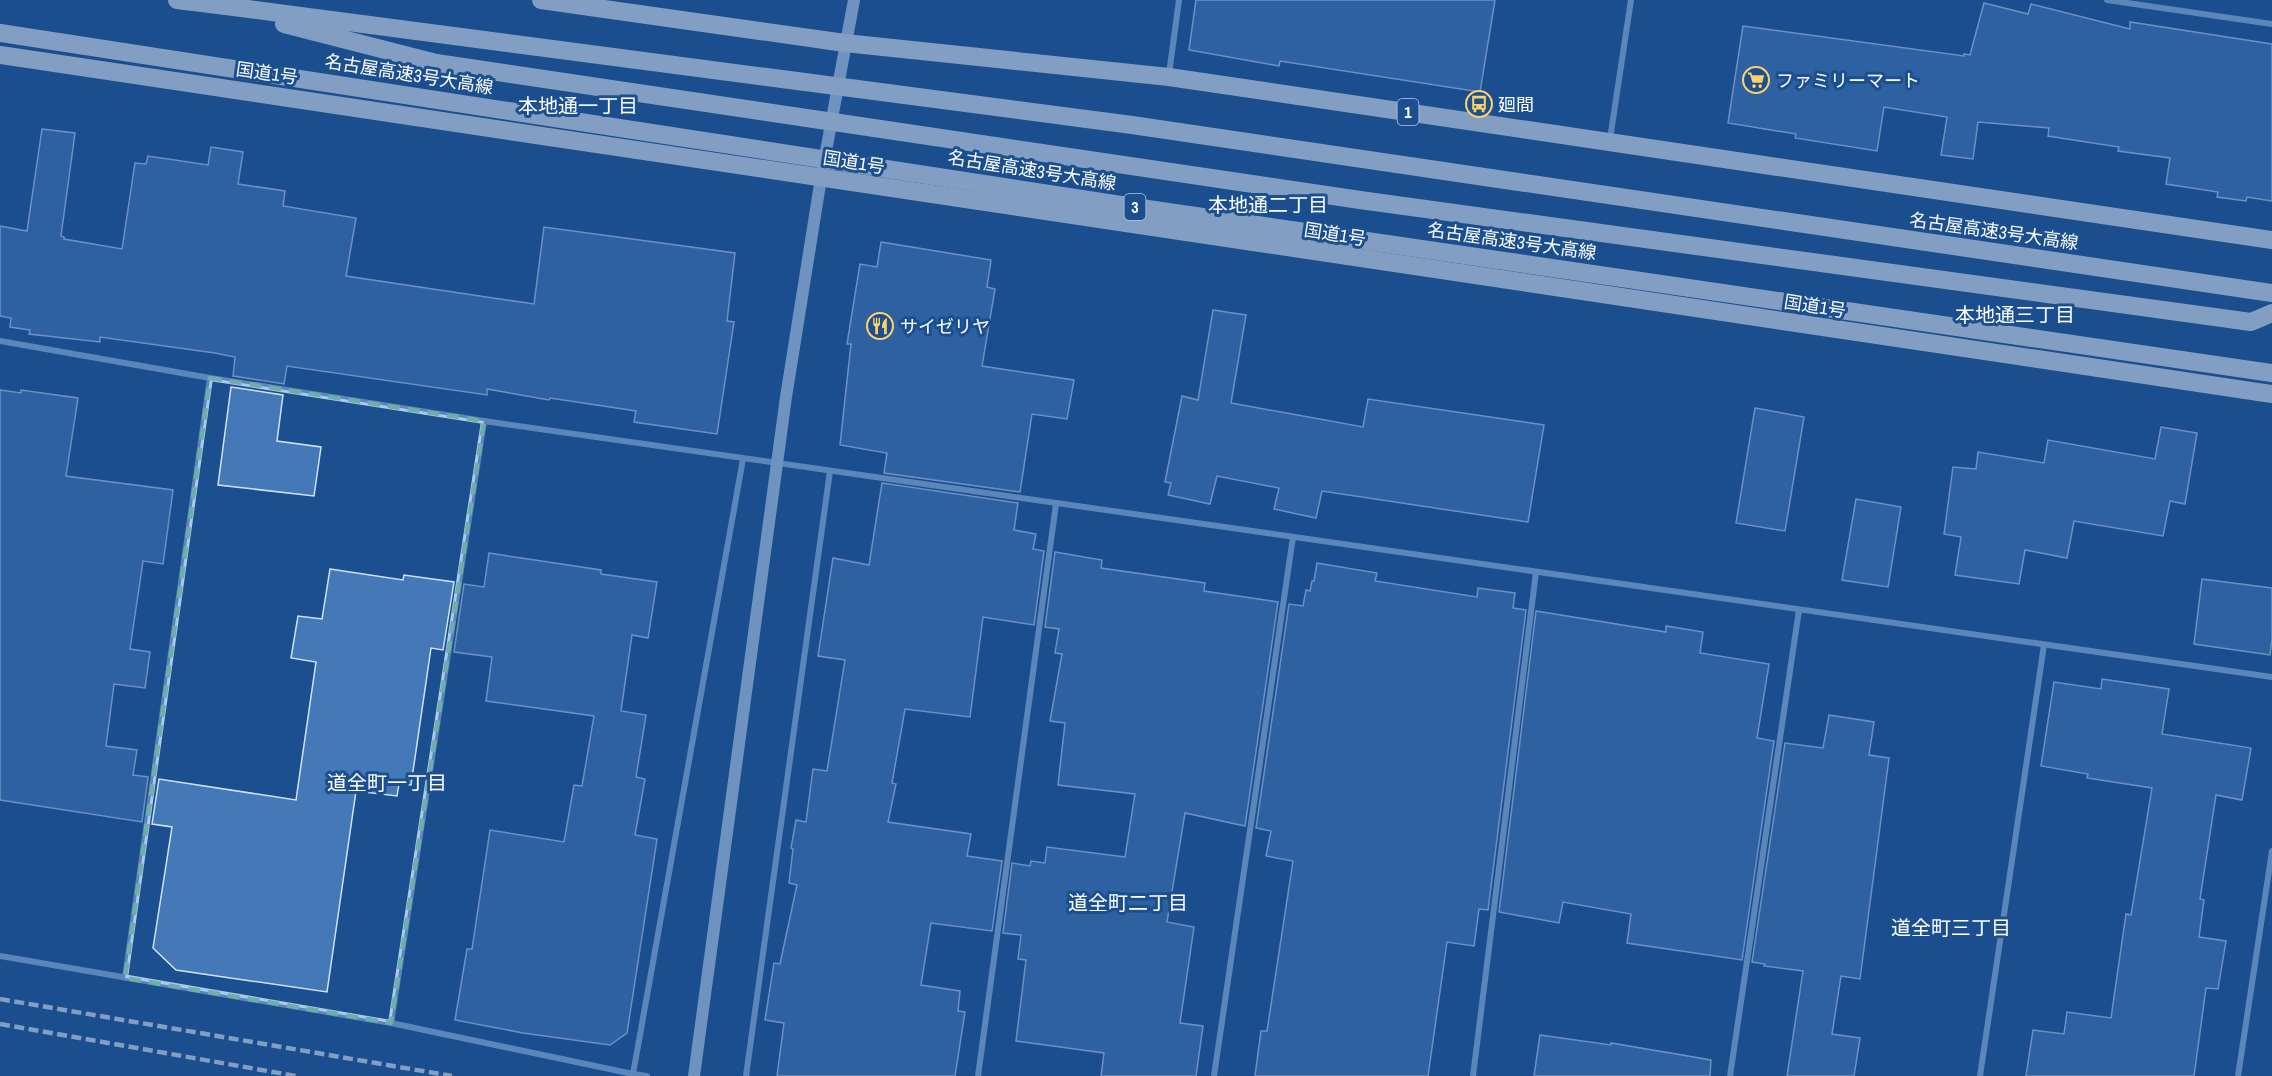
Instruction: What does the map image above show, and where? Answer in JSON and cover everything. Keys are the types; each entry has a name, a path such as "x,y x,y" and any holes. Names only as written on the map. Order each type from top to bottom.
{"highway":[{"name":"名古屋高速3号大高線","path":"177,0 1132,125 2272,293"},
{"name":"1","path":"541,0 845,43 1169,77 2272,240"},
{"path":"210,4 436,63 1360,200 2252,322 2272,313"},
{"name":"名古屋高速3号大高線","path":"0,33 1134,207 2272,373"},
{"name":"国道1号","path":"0,55 2272,394"}],"street":[{"path":"694,1076 777,463 821,178 854,0"},
{"path":"1169,77 1179,0"},
{"path":"1609,142 1631,0"},
{"path":"2107,0 2272,24"},
{"path":"0,341 210,378 484,421 2272,677"},
{"path":"125,978 210,378"},
{"path":"391,1023 484,421"},
{"path":"0,956 391,1023 640,1075 743,459"},
{"path":"746,1076 830,471"},
{"path":"978,1076 1056,504"},
{"path":"1214,1076 1293,537"},
{"path":"1473,1076 1536,572"},
{"path":"1730,1076 1799,610"},
{"path":"1980,1076 2044,645"},
{"path":"2238,1076 2272,851"}],"highlighted area":[{"path":"210,378 484,421 391,1023 125,978"}],"building":[{"path":"1196,0 1495,0 1480,92 1280,61 1279,66 1189,50"},
{"path":"1984,3 2028,14 2031,4 2130,29 2130,22 2272,44 2272,201 2247,197 2246,201 2217,197 2218,192 2166,184 2170,158 2118,151 2119,147 2048,136 2049,128 1978,122 1973,159 1941,155 1947,117 1884,107 1877,151 1795,138 1796,134 1728,123 1743,26 1964,56 1964,54 1970,55"},
{"path":"42,129 75,133 61,236 64,239 122,249 135,163 146,164 148,156 208,165 211,147 243,152 238,184 285,191 283,206 356,218 346,276 534,304 544,227 735,253 727,321 734,322 717,434 634,422 636,411 550,398 549,400 487,389 487,395 287,366 284,384 233,376 235,357 100,337 100,342 29,334 30,330 10,327 11,318 0,316 0,226 27,231"},
{"path":"881,242 991,260 987,287 995,289 982,366 1074,380 1067,419 1032,414 1020,492 884,473 887,453 840,445 851,344 847,344 860,264 877,267"},
{"path":"1213,310 1246,315 1231,403 1363,427 1368,399 1544,425 1528,522 1322,491 1316,518 1274,509 1279,488 1217,476 1210,504 1168,495 1171,483 1165,482 1182,396 1198,400"},
{"path":"231,387 283,395 277,441 321,447 314,496 218,485"},
{"path":"0,390 21,393 21,390 78,398 66,476 173,490 163,564 143,561 130,649 150,652 145,688 114,684 106,746 137,750 133,775 148,777 142,822 0,800"},
{"path":"1755,408 1804,417 1785,531 1736,523"},
{"path":"2161,427 2197,433 2185,504 2170,501 2163,536 2074,521 2067,558 2025,550 2019,584 1955,575 1961,537 1944,534 1953,467 1976,469 1978,452 2044,463 2048,440 2155,459"},
{"path":"882,483 1018,503 1014,530 1036,534 1033,549 1044,551 1034,625 983,617 970,717 905,709 892,783 896,784 888,822 971,834 967,856 1002,861 992,931 931,923 921,985 960,991 958,1011 965,1012 955,1076 777,1076 784,1023 765,1020 774,963 780,964 797,885 789,883 793,849 791,848 796,820 806,822 813,769 827,771 845,660 818,656 833,558 869,565"},
{"path":"1856,499 1901,507 1888,587 1842,580"},
{"path":"1055,552 1102,560 1101,568 1205,583 1204,591 1278,602 1245,826 1185,813 1167,922 1194,927 1180,1023 1203,1026 1196,1076 1101,1076 1104,1053 1016,1041 1026,960 1018,959 1021,935 1003,933 1012,863 1030,866 1031,861 1045,863 1047,847 1125,857 1135,794 1058,785 1065,723 1050,721 1062,654 1055,653 1059,629 1045,627"},
{"path":"489,553 601,570 601,574 657,582 648,638 632,635 621,711 646,715 636,777 645,779 635,835 657,839 627,1033 610,1045 523,1033 455,1020 467,949 472,949 490,830 564,842 574,785 582,786 594,716 486,701 492,657 454,652 464,584 484,587"},
{"path":"1317,563 1377,573 1375,581 1477,597 1478,588 1515,593 1513,608 1526,610 1488,910 1479,909 1474,946 1447,942 1428,1076 1255,1076 1261,1031 1267,1031 1293,861 1266,856 1271,831 1256,828 1289,604 1303,606 1306,590 1310,591 1312,581 1314,581"},
{"path":"330,569 403,580 404,575 454,582 443,650 431,648 411,785 399,784 397,796 356,791 327,992 176,970 153,948 172,827 152,824 159,779 296,800 316,662 291,658 298,616 322,619"},
{"path":"2202,579 2272,588 2270,655 2194,644"},
{"path":"1536,611 1666,632 1666,626 1703,632 1700,653 1769,664 1757,738 1774,741 1742,960 1627,943 1631,914 1563,902 1559,923 1499,912"},
{"path":"2102,679 2169,689 2162,734 2251,748 2242,800 2216,795 2200,899 2204,900 2199,937 2226,941 2218,989 2206,988 2194,1076 2026,1076 2033,1030 2064,1034 2067,1012 2111,1018 2126,914 2131,915 2152,788 2087,778 2088,774 2041,766 2054,682 2101,689"},
{"path":"1829,715 1874,722 1869,755 1889,758 1860,979 1841,976 1832,1034 1860,1038 1854,1076 1787,1076 1803,971 1764,966 1765,964 1752,962 1785,743 1823,748"},
{"path":"1540,1035 1611,1045 1611,1043 1711,1060 1710,1076 1534,1076"}],"railway":[{"path":"0,999 452,1076"},
{"path":"0,1024 296,1076"}],"place":[{"name":"ファミリーマート","path":"1756,80"},
{"name":"廻間","path":"1479,104"},
{"name":"サイゼリヤ","path":"880,326"}],"district":[{"name":"本地通一丁目","path":"578,105"},
{"name":"本地通二丁目","path":"1268,204"},
{"name":"本地通三丁目","path":"2015,314"},
{"name":"道全町一丁目","path":"387,782"},
{"name":"道全町二丁目","path":"1128,902"},
{"name":"道全町三丁目","path":"1951,927"}]}
